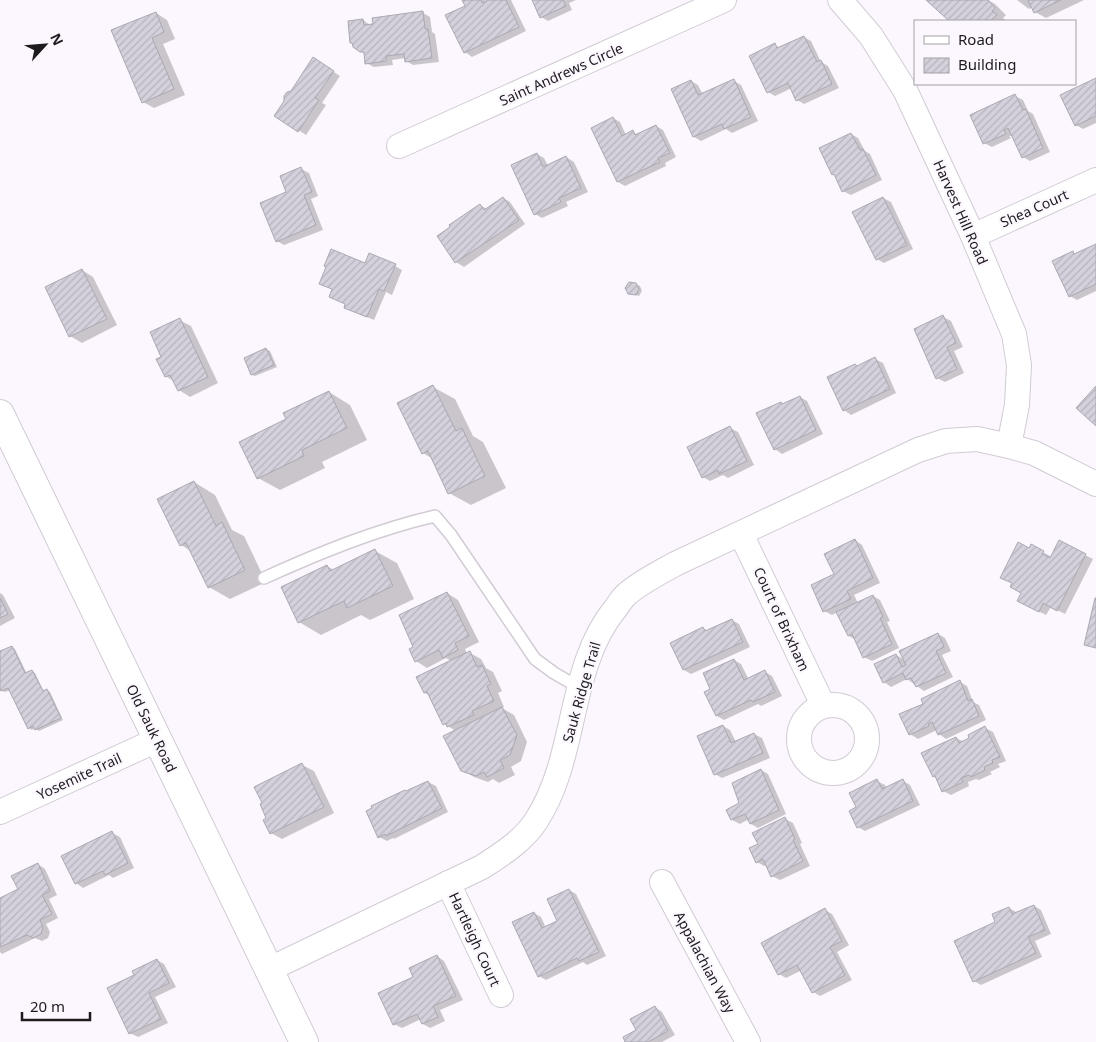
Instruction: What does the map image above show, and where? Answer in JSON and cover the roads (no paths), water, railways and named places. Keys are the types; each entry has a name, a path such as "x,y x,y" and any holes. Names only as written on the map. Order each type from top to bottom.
{"street":[{"name":"Saint Andrews Circle","path":"399,146 724,0"},
{"name":"Harvest Hill Road","path":"840,0 871,36 905,90 973,236 1014,334 1019,365 1017,405 1009,446"},
{"name":"Shea Court","path":"973,236 1096,180"},
{"name":"Old Sauk Road","path":"0,414 304,1042"},
{"name":"Sauk Ridge Trail","path":"270,969 482,867 504,853 523,837 536,821 552,789 595,641 608,617 626,595 651,577 918,450 946,441 976,440 1034,453 1096,484"},
{"name":"Court of Brixham","path":"741,534 823,705"},
{"name":"Yosemite Trail","path":"0,812 157,740"},
{"name":"Appalachian Way","path":"662,882 748,1042"},
{"name":"Hartleigh Court","path":"448,883 501,995"}],"lane":[{"path":"264,578 348,543 406,523 434,516 451,535 535,659 554,674 580,688"}]}
